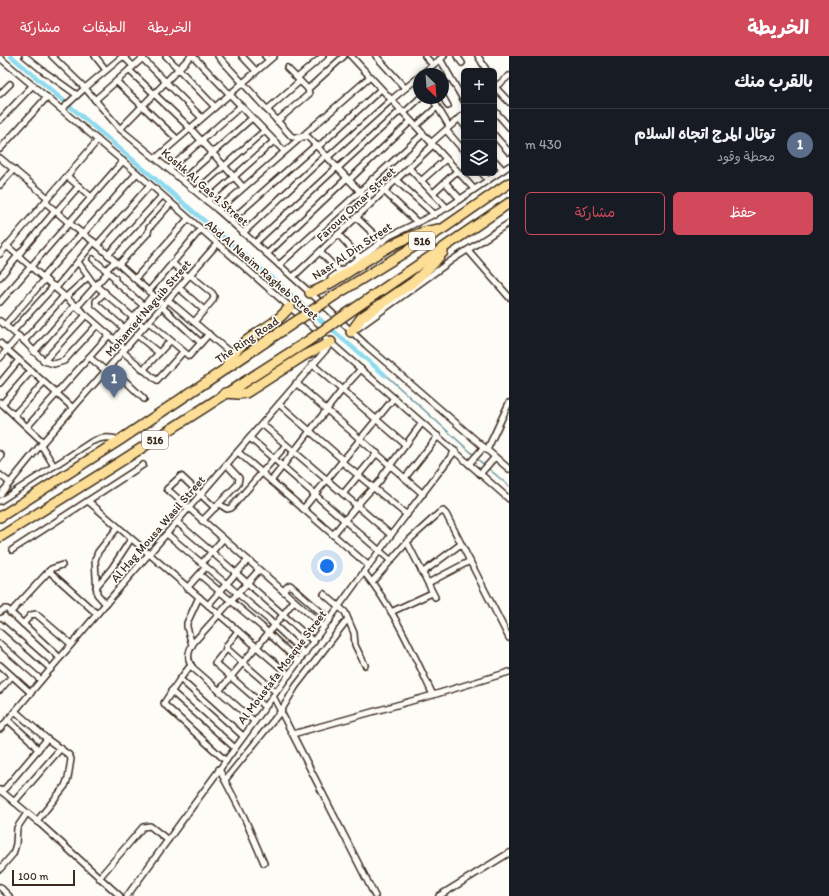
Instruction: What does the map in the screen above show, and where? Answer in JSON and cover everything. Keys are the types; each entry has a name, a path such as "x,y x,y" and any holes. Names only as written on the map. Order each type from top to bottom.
{"highway":[{"name":"The Ring Road","path":"0,517 120,440 334,296 444,228 509,183"},
{"name":"516","path":"0,536 123,460 308,341 509,204"},
{"path":"313,295 398,242 420,233 444,228"},
{"path":"352,332 362,318 412,283 422,274 449,244"},
{"path":"226,368 230,358 239,346 274,322 290,307"},
{"path":"225,393 246,393 312,352 331,343"}],"street":[{"path":"25,56 76,97"},
{"name":"Koshk Al Gas 1 Street","path":"52,56 85,88 120,129 218,210 352,332"},
{"path":"95,56 106,70"},
{"path":"64,108 123,56 154,94 190,128 243,188"},
{"path":"166,56 214,107"},
{"path":"120,129 192,56 284,151"},
{"path":"218,56 292,137 308,137 371,203"},
{"path":"242,56 256,71"},
{"path":"265,56 269,60"},
{"path":"156,158 274,56"},
{"path":"267,110 323,56"},
{"path":"308,89 344,56"},
{"path":"351,56 474,189"},
{"path":"376,56 405,88"},
{"path":"425,56 433,65"},
{"path":"457,56 462,63"},
{"path":"478,56 486,68"},
{"path":"95,100 117,82 143,57 202,118"},
{"name":"Abd Al Naeim Ragheb Street","path":"0,58 47,97 64,108 98,140 438,436 509,500"},
{"path":"429,68 442,58 450,78 461,94"},
{"path":"277,121 309,94 308,89 287,68"},
{"path":"497,84 509,76"},
{"path":"218,210 370,77"},
{"path":"117,82 177,139"},
{"path":"243,233 327,156 413,82"},
{"path":"0,94 10,84"},
{"path":"0,120 33,85"},
{"path":"497,87 509,102"},
{"path":"230,221 381,89"},
{"path":"0,149 47,97"},
{"path":"255,243 337,168 413,103"},
{"path":"435,104 447,128 461,147"},
{"path":"169,169 241,106"},
{"path":"416,126 437,107"},
{"path":"497,113 509,127"},
{"path":"182,180 252,118"},
{"name":"Farouq Omar Street","path":"293,277 409,168 447,128 459,118"},
{"path":"267,254 411,121"},
{"path":"196,191 264,131"},
{"path":"279,265 423,134"},
{"path":"497,138 509,152"},
{"path":"1,251 7,246 98,140"},
{"path":"207,201 274,141"},
{"path":"0,158 14,169 68,223 96,244 153,295 201,343"},
{"path":"421,181 446,159"},
{"path":"0,302 123,161"},
{"path":"497,163 503,170"},
{"name":"Nasr Al Din Street","path":"313,295 340,272 382,242 399,231 447,208 509,166"},
{"path":"409,168 447,208"},
{"path":"0,185 14,169"},
{"path":"433,193 457,171"},
{"path":"5,325 44,278 137,173"},
{"path":"67,176 91,197"},
{"path":"485,176 488,180"},
{"path":"372,179 418,222"},
{"path":"396,180 435,214"},
{"path":"445,182 460,199"},
{"path":"13,331 96,244 150,184"},
{"path":"0,277 79,186"},
{"path":"108,255 162,196"},
{"path":"34,352 96,285 107,271 148,233 149,228 171,203"},
{"path":"356,217 382,242"},
{"path":"135,279 188,218"},
{"path":"508,225 468,250 368,319 352,332 509,468"},
{"path":"148,291 201,229"},
{"path":"338,234 360,258"},
{"name":"Mohamed Naguib Street","path":"0,495 42,443 217,244"},
{"path":"7,246 109,335 157,381 183,352"},
{"path":"468,250 509,297"},
{"path":"320,252 340,272"},
{"path":"93,260 115,278 115,281 144,306"},
{"path":"78,262 88,277 96,285 144,327"},
{"path":"172,263 214,296 213,300 194,322"},
{"path":"24,341 65,296 88,277"},
{"path":"179,288 204,310"},
{"path":"105,292 96,304 124,328"},
{"path":"114,340 153,295"},
{"path":"168,300 227,350"},
{"path":"44,361 86,315"},
{"path":"0,320 19,336 44,361 54,364 64,361 97,325"},
{"path":"149,322 183,352 190,356 209,334"},
{"path":"27,426 109,335"},
{"path":"137,335 159,353"},
{"path":"0,358 19,336"},
{"path":"144,370 170,340"},
{"path":"0,343 73,408"},
{"name":"Al Hag Mousa Wasil Street","path":"0,729 71,644 331,343"},
{"path":"89,357 106,371"},
{"path":"0,383 20,360"},
{"path":"312,364 406,445"},
{"path":"110,366 144,399"},
{"path":"271,481 342,390 361,369"},
{"path":"31,371 1,403 27,426 42,443 54,466"},
{"path":"14,416 44,383"},
{"path":"296,383 423,494"},
{"path":"303,510 394,398"},
{"path":"469,464 485,448 509,403"},
{"path":"279,404 359,475 407,515"},
{"path":"333,535 373,487 381,481 383,475 422,423"},
{"path":"262,424 391,536"},
{"path":"405,478 438,436"},
{"path":"0,501 96,440 108,437 120,440"},
{"path":"250,438 390,560"},
{"path":"286,445 230,509 217,506 201,495 181,476 167,489 324,627"},
{"path":"238,452 369,566"},
{"name":"Al Moustafa Mosque Street","path":"128,896 254,721 455,452"},
{"path":"0,454 0,458"},
{"path":"343,494 377,454"},
{"path":"480,474 495,457"},
{"path":"12,550 143,465"},
{"path":"202,521 239,481 237,476 227,465"},
{"path":"0,474 10,483"},
{"path":"88,501 289,675"},
{"path":"372,582 406,542 439,512 443,511 446,514 509,638"},
{"path":"177,522 248,582 314,642"},
{"path":"106,604 97,594 96,555 118,527"},
{"path":"167,534 227,584 305,654"},
{"path":"96,587 112,568 131,539"},
{"path":"202,563 223,539"},
{"path":"391,612 434,595 406,542"},
{"path":"422,573 461,544"},
{"path":"208,605 248,560"},
{"path":"428,583 470,561"},
{"path":"10,612 51,569 62,565"},
{"path":"187,588 206,567"},
{"path":"254,721 191,665 188,657 192,645 259,570"},
{"path":"49,571 98,614"},
{"path":"364,572 372,582 407,639 433,695"},
{"path":"200,575 232,601 299,662"},
{"path":"283,591 290,585 330,620"},
{"path":"324,594 345,612 347,620 354,633 355,645 365,666"},
{"path":"192,645 186,623 199,597"},
{"path":"219,691 294,601"},
{"path":"0,612 7,609 60,658"},
{"path":"23,624 31,615 36,614 71,644"},
{"path":"225,780 281,711 296,686 347,620"},
{"path":"0,624 51,669"},
{"path":"238,631 215,663 265,707"},
{"path":"0,644 41,680"},
{"path":"226,648 275,694 281,711 375,896"},
{"path":"0,665 31,693"},
{"path":"191,665 171,691 164,703 165,706 226,761"},
{"path":"293,734 509,672"},
{"path":"0,690 12,676"},
{"path":"180,679 244,736"},
{"path":"171,691 235,748"},
{"path":"15,711 47,739 69,754 71,759 67,782 37,821"},
{"path":"8,720 30,740 38,750"},
{"path":"47,739 1,791 37,821 120,896"},
{"path":"14,802 61,748"},
{"path":"220,769 264,863"},
{"path":"0,869 13,854 16,844 17,828 27,813"},
{"path":"99,878 143,827 150,826 168,840"},
{"path":"439,896 509,852"},
{"path":"0,887 8,895"}],"waterway":[{"path":"11,56 385,375"},
{"path":"382,372 474,455"},
{"path":"476,458 509,486"}],"place":[{"name":"توتال المرج اتجاه السلام","path":"114,398"}]}
